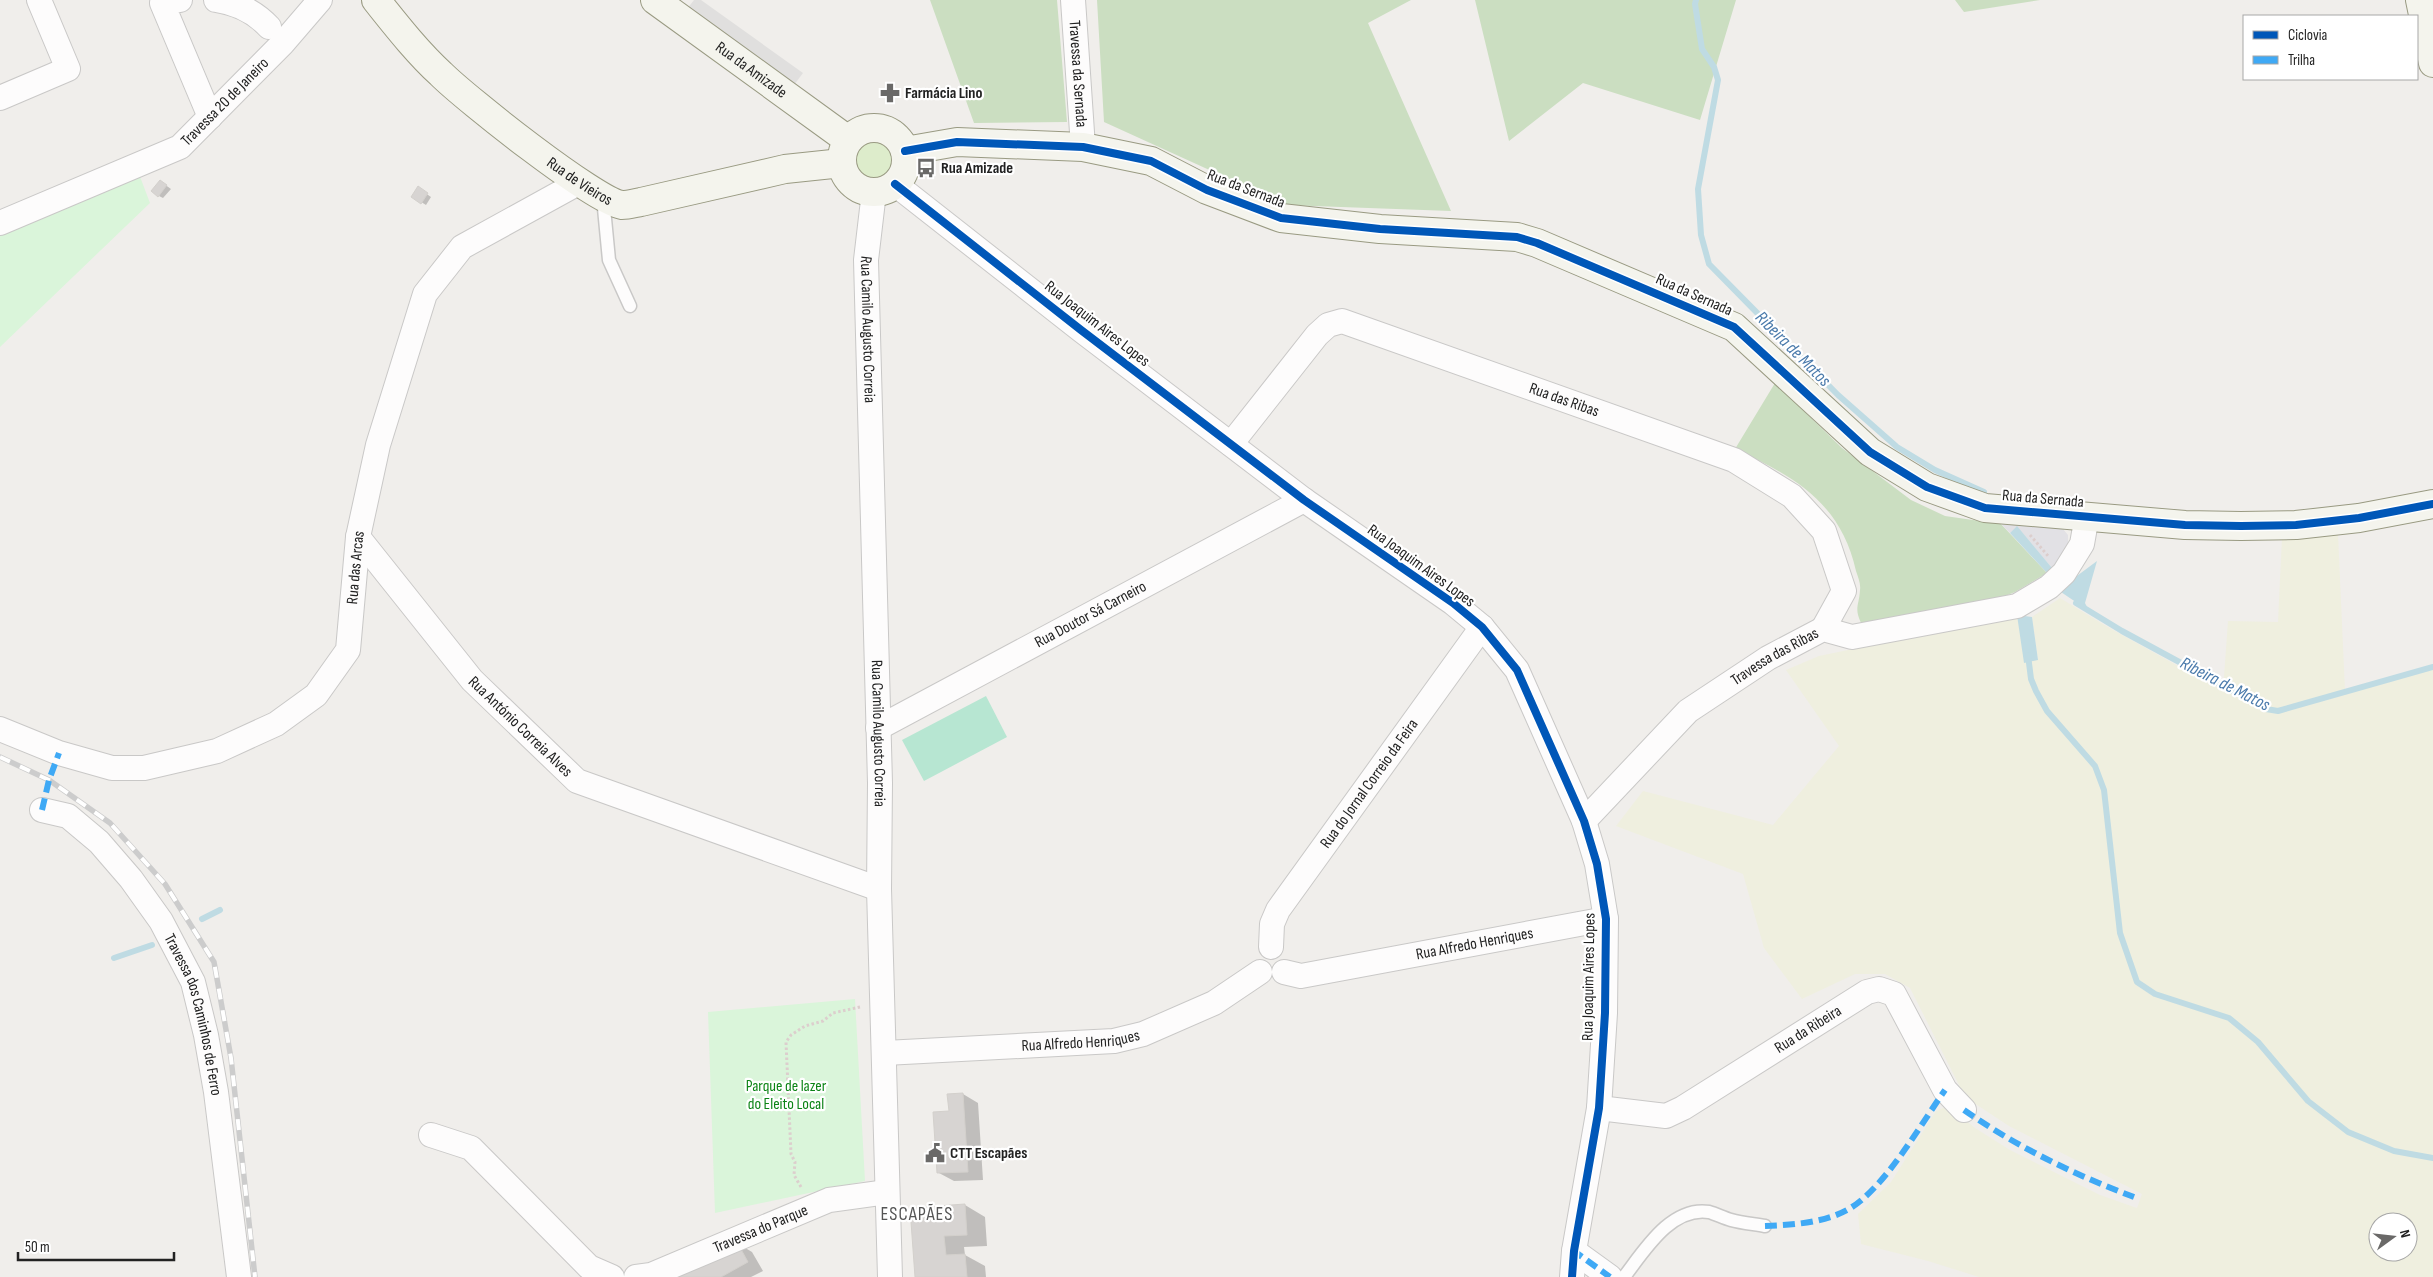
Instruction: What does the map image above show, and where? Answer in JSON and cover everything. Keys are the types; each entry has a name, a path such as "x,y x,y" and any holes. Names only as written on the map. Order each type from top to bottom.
{"street":[{"path":"0,98 68,69 40,0"},
{"path":"180,0 162,3 210,117"},
{"path":"216,0 228,2 259,17 269,27"},
{"name":"Travessa 20 de Janeiro","path":"0,223 180,147 282,43 320,0"},
{"name":"Rua de Vieiros","path":"376,0 439,73 472,102 603,198 622,205 785,169 845,152"},
{"name":"Rua da Amizade","path":"655,0 845,152"},
{"name":"Travessa da Sernada","path":"1074,0 1082,147"},
{"path":"2420,0 2433,63"},
{"path":"864,129 884,130 897,138 904,151 904,169 885,188 856,186 844,172 845,152 864,129"},
{"name":"Rua da Sernada","path":"904,151 957,142 1082,147 1150,161 1207,190 1281,218 1380,229 1517,237 1567,254 1734,328 1870,452 1927,487 1985,508 2185,525 2296,526 2359,518 2433,504"},
{"name":"Rua das Arcas","path":"0,729 58,753 112,768 144,768 217,751 276,724 316,695 348,650 358,537 378,445 425,294 462,247 580,182"},
{"name":"Rua Joaquim Aires Lopes","path":"885,188 1081,330 1304,500 1453,603 1482,627 1517,670 1584,821 1597,864 1606,919 1605,1013 1599,1108 1574,1251"},
{"name":"Rua Camilo Augusto Correia","path":"885,188 866,260 880,784 879,889 884,1006 890,1277"},
{"name":"Rua das Ribas","path":"1231,444 1318,335 1328,325 1342,321 1734,460 1792,496 1824,531 1844,591 1823,629"},
{"name":"Rua Doutor Sá Carneiro","path":"878,728 1304,500"},
{"name":"Travessa das Ribas","path":"1584,821 1688,711 1768,658 1823,629 1852,637 2017,606 2049,587 2063,574 2082,544 2087,516"},
{"name":"Rua António Correia Alves","path":"358,537 472,680 577,781 879,889"},
{"name":"Rua do Jornal Correio da Feira","path":"1271,947 1272,924 1278,910 1482,627"},
{"name":"Travessa dos Caminhos de Ferro","path":"42,810 68,816 100,842 161,921 193,982 206,1035 216,1092 238,1277"},
{"name":"Rua Alfredo Henriques","path":"885,1053 1114,1041 1143,1034 1214,1003 1260,972 1270,978 1280,976 1284,972 1301,976 1606,919"},
{"path":"1260,972 1257,965 1259,955 1271,947 1281,950 1287,957 1287,968 1284,972"},
{"name":"Rua da Ribeira","path":"1599,1108 1666,1116 1683,1108 1867,992 1879,989 1894,994 1945,1090 1950,1098 1964,1110"},
{"path":"431,1135 471,1148 589,1267 612,1277"},
{"name":"Travessa do Parque","path":"636,1277 651,1275 830,1200 887,1192"},
{"path":"1565,1277 1574,1251"},
{"path":"1572,1277 1574,1251"},
{"path":"1574,1251 1610,1277"}],"lane":[{"path":"603,198 609,260 630,306"},
{"path":"1624,1277 1651,1242 1665,1228 1690,1213 1708,1212 1732,1220 1765,1226"}],"path":[{"path":"2009,510 2063,574"},
{"path":"806,1210 801,1185 794,1175 795,1162 791,1154 786,1042 791,1035 805,1026 823,1021 833,1013 853,1008 884,1006"}],"green space":[{"path":"930,0 1057,0 1067,122 974,123"},
{"path":"1097,0 1411,0 1368,23 1451,211 1286,205 1104,122"},
{"path":"1475,0 1736,0 1700,120 1583,83 1509,141"},
{"path":"1955,0 2040,0 1964,12"},
{"path":"875,141 889,146 894,160 889,174 875,179 861,174 856,160 861,146"},
{"path":"139,174 150,203 0,347 0,231"},
{"path":"1775,383 1842,448 1911,500 1945,516 2001,524 2047,573 2015,592 1988,603 1871,626 1861,623 1857,610 1860,583 1849,547 1839,527 1827,510 1796,482 1757,459 1735,449"},
{"path":"2338,534 2345,691 2433,667 2433,1277 1979,1277 1928,1261 1861,1244 1858,1214 1891,1182 1936,1111 1948,1106 1975,1128 2010,1150 2100,1195 2137,1208 2142,1194 2009,1126 1974,1103 1960,1087 1910,988 1885,974 1855,974 1802,999 1764,948 1743,874 1616,826 1643,791 1773,825 1839,746 1786,670 1819,656 2017,615 2038,660 2032,617 2060,598 2106,626 2223,691 2228,621 2278,622 2282,537"},
{"path":"986,696 1007,737 924,781 902,740"},
{"name":"Parque de lazer do Eleito Local","path":"855,999 865,1181 715,1213 708,1012"}],"shaded area":[{"path":"694,0 701,0 803,73 794,85 687,9"},
{"path":"2001,524 2052,525 2063,529 2068,535 2068,544 2059,561 2052,568 2017,527 2010,533"}],"water":[{"path":"2017,526 2052,568 2047,573 2010,533"},
{"path":"2097,561 2085,603 2089,611 2058,590"},
{"path":"2017,615 2032,617 2038,660 2024,663"}],"building":[{"path":"160,180 167,185 158,197 151,191"},
{"path":"418,186 428,193 421,204 411,197"},
{"path":"963,1093 968,1172 937,1173 933,1112 949,1111 947,1094"},
{"path":"965,1204 967,1235 944,1236 946,1255 965,1254 967,1277 915,1277 910,1208"},
{"path":"737,1242 748,1262 721,1277 674,1277"}],"waterway":[{"name":"Ribeira de Matos","path":"1696,0 1702,49 1714,67 1718,80 1698,189 1701,235 1709,264 1838,395 1897,447 1935,470 1984,492"},
{"name":"Ribeira de Matos","path":"2076,603 2122,631 2266,709 2278,711 2433,667"},
{"path":"2028,655 2031,679 2047,711 2095,766 2104,790 2120,933 2137,982 2155,994 2229,1018 2258,1042 2308,1101 2348,1132 2394,1151 2433,1158"},
{"path":"202,919 220,910"},
{"path":"114,958 152,945"}],"railway":[{"path":"0,757 49,780 110,823 165,884 214,962 231,1058 255,1277"}],"marked path":[{"path":"42,810 49,780 59,753"},
{"path":"1765,1226 1818,1221 1847,1210 1861,1201 1888,1173 1945,1090"},
{"path":"1964,1110 2005,1136 2047,1159 2134,1197"},
{"path":"1573,1253 1574,1251 1610,1277"}],"cycle path":[{"path":"905,151 957,142 1083,147 1151,161 1207,190 1281,218 1380,229 1517,237 1537,243 1734,327 1870,452 1927,487 1985,508 2185,525 2241,526 2296,525 2359,518 2433,504"},
{"path":"895,184 1081,330 1304,500 1453,603 1482,627 1517,670 1584,821 1597,864 1606,919 1605,1013 1599,1108 1574,1251 1572,1277"}],"place":[{"name":"Farmácia Lino","path":"890,93"},
{"name":"Rua Amizade","path":"926,168"},
{"name":"CTT Escapães","path":"935,1153"}],"district":[{"name":"ESCAPÃES","path":"917,1214"}]}
